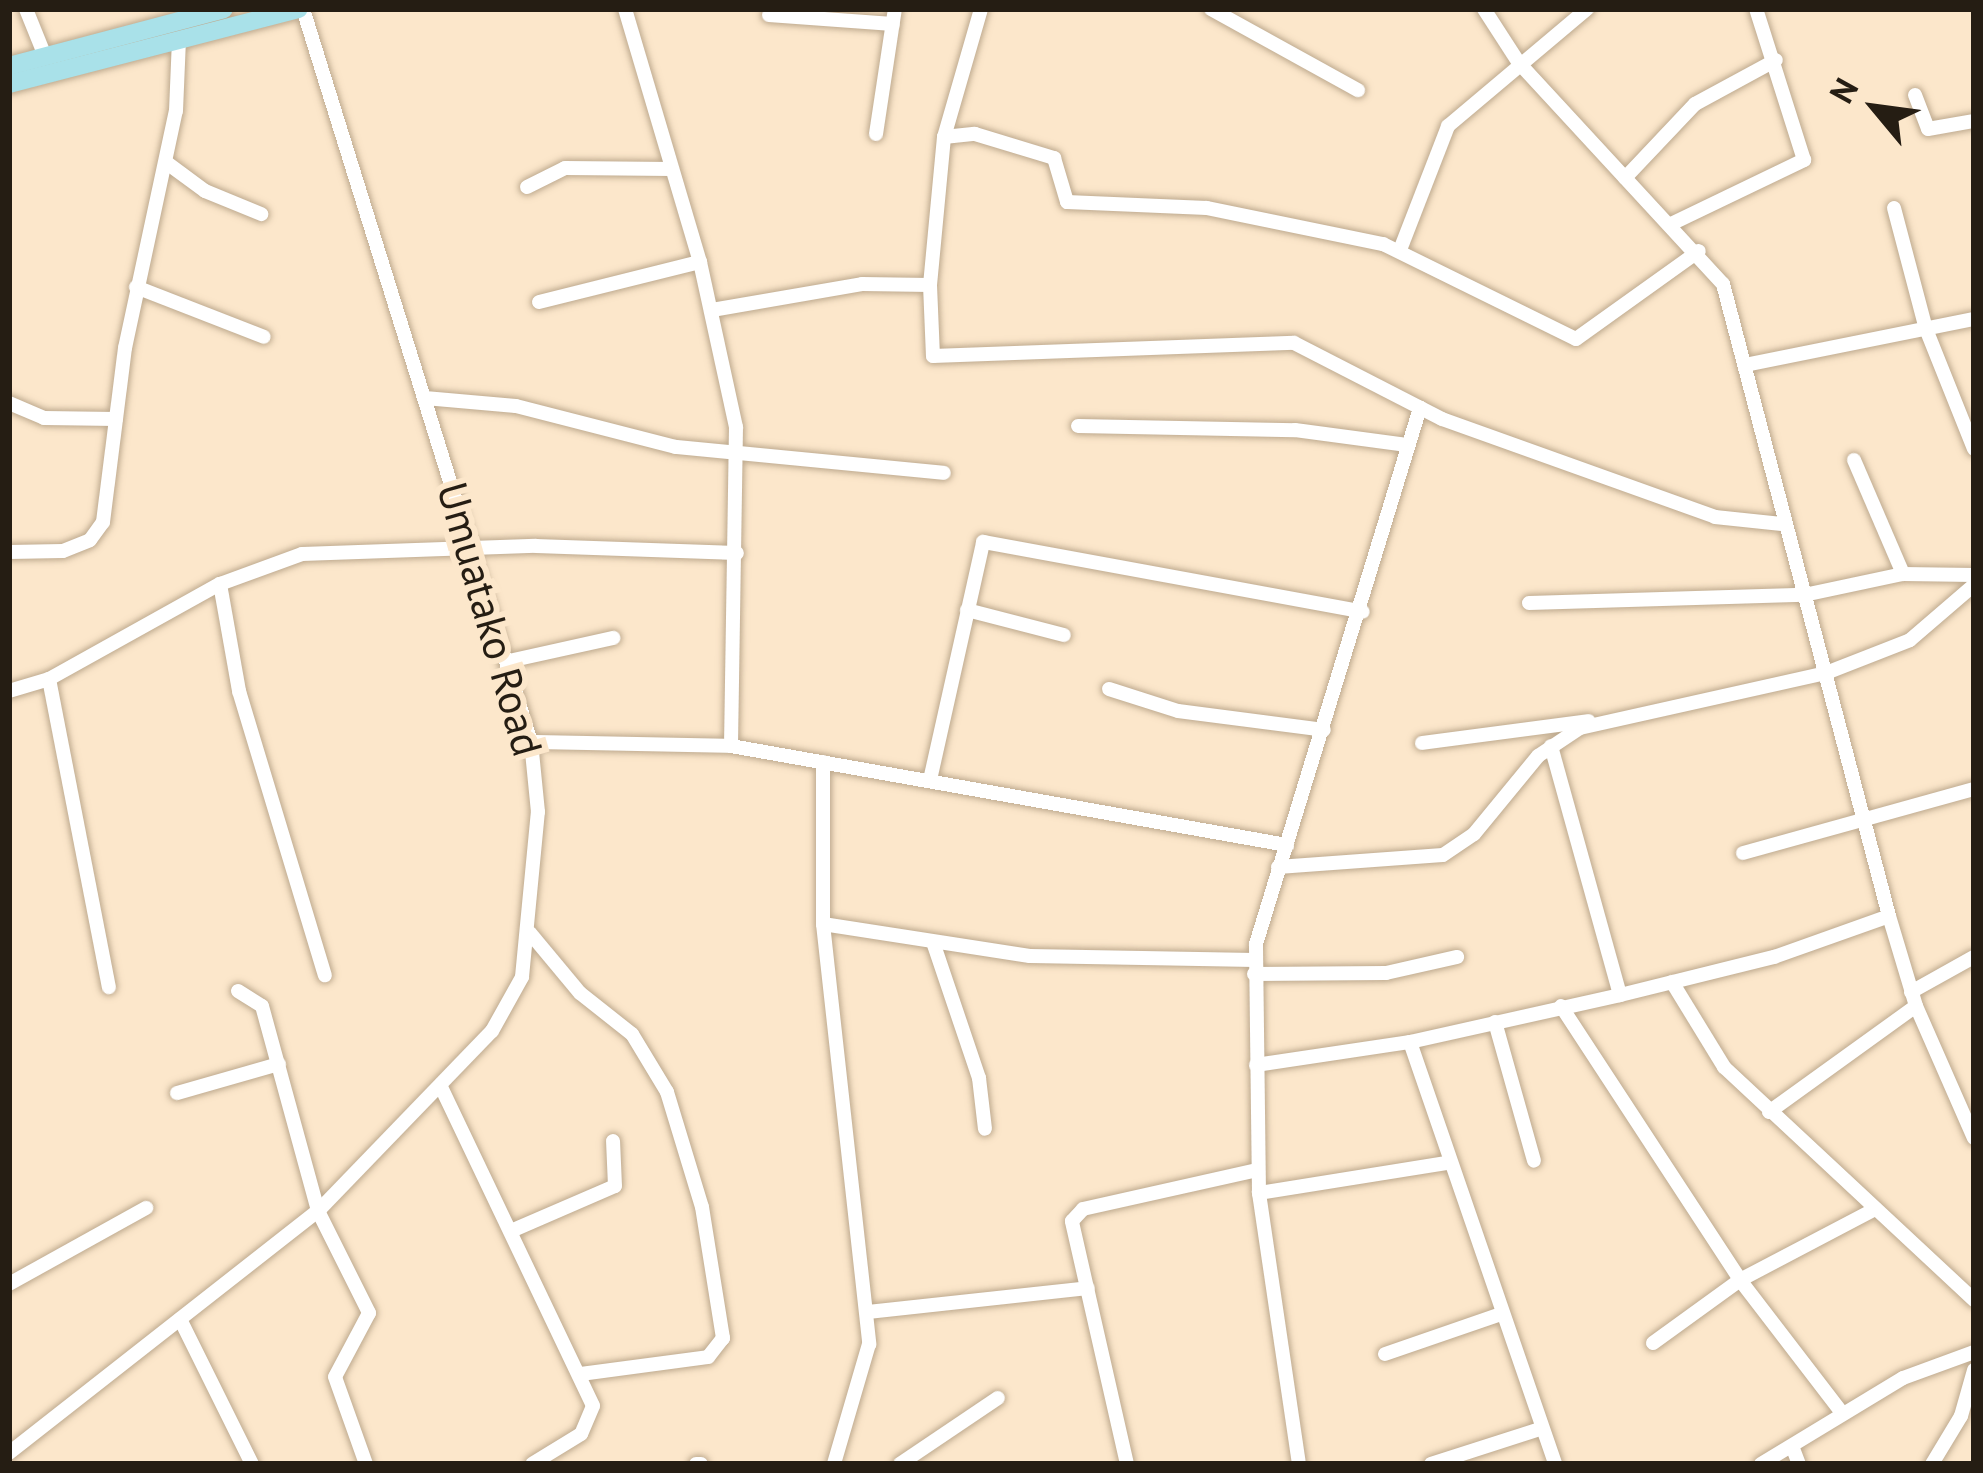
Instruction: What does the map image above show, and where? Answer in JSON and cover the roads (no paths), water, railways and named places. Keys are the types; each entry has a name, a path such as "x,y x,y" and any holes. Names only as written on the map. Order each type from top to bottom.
{"main road":[{"path":"9,66 224,9"},
{"path":"9,84 301,9"}],"street":[{"path":"26,9 45,56"},
{"name":"Umuatako Road","path":"9,1453 318,1211 441,1087 513,1001 530,933 538,812 531,742 301,9"},
{"path":"626,9 700,262 739,453 731,746"},
{"path":"981,9 944,137 928,350 940,359 1101,355 1262,339 1328,355 1420,409 1715,518 1783,524"},
{"path":"1211,9 1358,90"},
{"path":"1484,9 1519,63 1699,251 1723,284 1750,364 1751,402 1913,999 1974,1138"},
{"path":"1400,250 1448,126 1585,9"},
{"path":"1671,224 1804,160 1756,9"},
{"path":"769,15 894,16 876,134"},
{"path":"9,552 63,551 98,533 136,287 167,163 179,40"},
{"path":"1625,178 1695,104 1776,61"},
{"path":"1915,95 1928,129 1974,122"},
{"path":"944,137 976,134 1054,158 1067,202 1207,208 1400,250 1539,327 1576,339 1699,251"},
{"path":"167,163 205,191 261,214"},
{"path":"527,187 565,168 672,169"},
{"path":"1894,208 1926,329 1974,448"},
{"path":"539,302 700,262"},
{"path":"712,310 862,284 930,285"},
{"path":"136,287 264,337"},
{"path":"1750,364 1974,319"},
{"path":"425,398 483,400 676,447 944,473"},
{"path":"9,403 44,418 116,419"},
{"path":"1300,1464 1259,1193 1254,967 1278,867 1363,612 1420,409"},
{"path":"1078,426 1295,430 1407,446"},
{"path":"1854,460 1903,574"},
{"path":"930,781 978,549 991,540 1363,612"},
{"path":"9,691 49,679 220,584 302,554 472,550 737,553"},
{"path":"1529,603 1804,595 1903,574 1974,575"},
{"path":"220,584 239,691 325,976"},
{"path":"1421,743 1601,721 1826,673 1910,640 1974,585"},
{"path":"968,610 1064,635"},
{"path":"509,662 613,638"},
{"path":"49,679 109,988"},
{"path":"1108,689 1178,711 1324,730"},
{"path":"1278,867 1395,865 1443,855 1474,834 1510,784 1551,746 1601,721"},
{"path":"531,742 731,746 1287,845"},
{"path":"1551,746 1620,995"},
{"path":"823,762 823,924 868,1312 868,1361 833,1464"},
{"path":"1743,854 1974,788"},
{"path":"1256,1065 1410,1042 1620,995 1807,947 1889,916"},
{"path":"823,924 1030,956 1386,973 1457,957"},
{"path":"530,933 580,993 632,1034 667,1092 703,1207 723,1338 708,1357 580,1374"},
{"path":"933,942 979,1078 985,1129"},
{"path":"1769,1112 1974,957"},
{"path":"1672,982 1708,1048 1769,1112 1974,1300"},
{"path":"238,991 262,1006 318,1211 369,1313 335,1376 366,1464"},
{"path":"1561,1006 1739,1280 1842,1413"},
{"path":"1495,1022 1534,1161"},
{"path":"1410,1042 1498,1316 1555,1464"},
{"path":"177,1093 279,1064"},
{"path":"441,1087 593,1406 590,1423 532,1464"},
{"path":"511,1231 615,1186 613,1141"},
{"path":"1259,1193 1446,1163"},
{"path":"1127,1464 1071,1227 1083,1209 1258,1170"},
{"path":"9,1284 146,1208"},
{"path":"1653,1343 1739,1280 1875,1208"},
{"path":"868,1312 1088,1288"},
{"path":"1384,1354 1498,1316"},
{"path":"179,1319 252,1464"},
{"path":"1761,1464 1903,1378 1974,1352"},
{"path":"1932,1464 1960,1416 1974,1370"},
{"path":"900,1464 998,1398"},
{"path":"1960,1416 1974,1428"},
{"path":"1431,1464 1540,1430"},
{"path":"1792,1446 1799,1464"}]}
